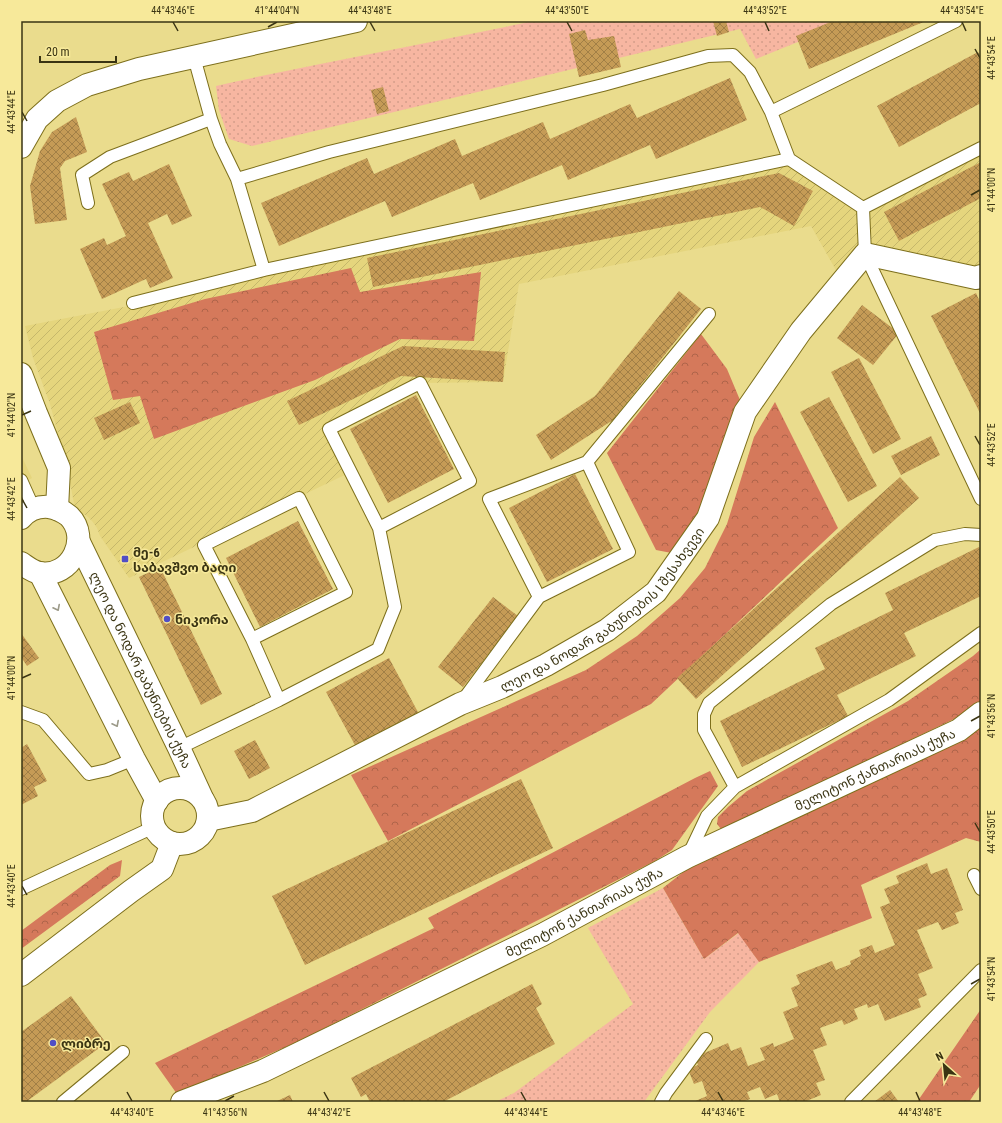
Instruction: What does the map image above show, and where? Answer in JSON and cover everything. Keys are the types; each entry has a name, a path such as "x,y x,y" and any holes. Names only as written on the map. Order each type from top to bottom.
{"street":[{"path":"21,147 37,120 57,101 87,85 139,69 356,21"},
{"path":"865,254 979,281"},
{"name":"ლეო და ნოდარ გაბუნიების I შესახვევი","path":"208,820 252,811 460,704 508,684 546,665 607,630 656,592 708,518 745,412 801,331 865,254"},
{"path":"21,374 59,468 57,509 46,507 28,514"},
{"name":"ლეო და ნოდარ გაბუნიების ქუჩა","path":"57,509 67,515 78,531 79,542 202,798"},
{"path":"30,568 51,573 61,569 70,562 76,553 79,542"},
{"path":"30,568 157,801"},
{"name":"მელიტონ ქანთარიას ქუჩა","path":"182,1102 270,1067 542,935 687,857 959,730 981,713"},
{"path":"180,788 188,789 202,798 206,805 208,820 206,828 201,835 188,843 180,844 172,843 162,837 154,827 152,818 153,810 162,794 170,790 180,788"},
{"path":"21,975 162,869 172,843"}],"lane":[{"path":"771,112 956,21"},
{"path":"237,179 329,152 603,85 708,56 733,54 750,72 771,112 789,159 863,208"},
{"path":"194,57 211,119 220,144 237,179 264,270"},
{"path":"88,203 82,175 110,157 211,119"},
{"path":"863,208 981,148"},
{"path":"133,303 264,270 789,159"},
{"path":"863,208 865,254 981,499"},
{"path":"539,597 489,498 587,462 709,314"},
{"path":"179,748 279,700 378,649 395,607 379,528 329,429 420,383 470,481 379,528"},
{"path":"460,704 539,597 629,552 587,462"},
{"path":"21,480 28,514"},
{"path":"252,639 346,592 299,498 204,545 252,639 279,700"},
{"path":"735,787 704,730 704,714 709,703 831,604 935,540 965,534 981,535"},
{"path":"687,857 707,816 735,787 889,700 981,633"},
{"path":"21,712 42,720 88,774 107,770 134,759"},
{"path":"21,889 154,827"},
{"path":"974,875 981,889"},
{"path":"852,1102 981,970"},
{"path":"661,1102 706,1039"},
{"path":"63,1102 123,1052"}],"shaded area":[{"path":"533,21 850,21 756,59 740,29 252,146 229,139 219,110 216,86"},
{"path":"981,148 981,276 865,254 842,281 811,226 519,284 503,382 420,383 329,429 351,472 129,578 100,536 92,521 87,516 75,509 67,467 50,404 33,358 25,326 155,301 789,159 863,208"},
{"path":"21,455 32,478 21,484"},
{"path":"663,888 704,959 739,933 759,962 710,1012 644,1102 495,1102 514,1093 633,1004 588,928"}],"green space":[{"path":"351,268 360,292 481,272 474,341 400,339 315,380 154,439 140,396 113,400 94,332 205,299"},
{"path":"701,334 727,369 745,412 682,555 656,550 607,453"},
{"path":"775,402 838,528 651,704 388,841 351,775 586,670 637,636 680,598 705,568 727,524 754,437"},
{"path":"981,649 981,704 975,709 735,824 721,829 717,824 718,817 747,791 908,701"},
{"path":"981,724 981,842 966,838 861,885 872,918 759,962 738,933 704,959 663,888 711,852"},
{"path":"710,771 718,786 672,850 655,861 297,1042 177,1094 155,1063 434,928 428,918"},
{"path":"122,860 120,876 21,949 21,931 110,865"},
{"path":"981,1009 981,1084 969,1102 917,1102"}],"building":[{"path":"713,21 726,21 729,32 717,36"},
{"path":"833,21 926,21 809,69 796,36"},
{"path":"585,30 588,40 614,36 621,67 579,77 569,34"},
{"path":"978,52 981,57 981,103 899,147 877,106"},
{"path":"730,78 747,120 656,159 650,145 568,180 562,165 480,200 473,183 392,217 385,201 279,246 261,203 367,158 374,174 455,139 462,156 543,122 550,139 630,104 637,118"},
{"path":"383,87 389,111 377,114 371,90"},
{"path":"76,117 87,152 65,161 60,168 67,220 35,224 30,186 40,151 52,132"},
{"path":"981,162 981,198 899,241 884,212"},
{"path":"169,164 192,216 172,225 167,214 148,223 173,278 150,288 146,279 102,299 80,249 104,238 107,245 126,236 102,184 129,172 133,181"},
{"path":"779,173 813,191 794,226 760,207 373,287 367,258"},
{"path":"679,291 701,309 613,420 551,460 536,435 595,396"},
{"path":"976,293 981,304 981,415 931,316"},
{"path":"862,305 899,333 873,365 837,338"},
{"path":"403,346 505,352 503,382 401,376 299,425 287,401"},
{"path":"859,358 901,439 873,454 831,372"},
{"path":"416,395 454,469 388,503 350,429"},
{"path":"829,397 877,486 848,502 800,412"},
{"path":"130,402 140,423 104,440 94,418"},
{"path":"931,436 940,455 901,475 891,456"},
{"path":"575,474 613,549 547,582 509,508"},
{"path":"900,477 919,498 696,699 677,678"},
{"path":"298,521 333,589 260,627 226,558"},
{"path":"979,547 981,552 981,596 904,633 916,656 837,695 848,716 742,767 720,721 825,669 815,648 893,610 885,593"},
{"path":"160,567 222,694 201,705 139,577"},
{"path":"493,597 518,616 463,687 438,667"},
{"path":"21,633 39,658 27,666 21,657"},
{"path":"389,658 419,714 356,747 326,692"},
{"path":"255,740 270,768 249,779 234,751"},
{"path":"27,744 47,781 34,787 38,796 21,805 21,748"},
{"path":"521,779 553,848 305,965 272,896"},
{"path":"927,863 931,874 947,868 963,910 955,913 959,923 942,930 938,922 917,930 933,968 918,974 927,995 918,999 921,1007 885,1021 878,1004 868,1008 867,1004 854,1009 858,1019 844,1025 842,1020 820,1028 827,1045 813,1050 825,1080 816,1083 821,1095 804,1102 780,1102 777,1094 765,1099 760,1087 747,1092 750,1099 742,1102 693,1102 707,1096 702,1081 694,1084 688,1069 698,1065 695,1057 728,1043 731,1051 741,1047 748,1066 765,1060 760,1048 773,1043 774,1047 794,1039 783,1012 798,1006 791,988 800,984 796,975 832,961 836,970 851,964 850,961 861,956 859,950 872,945 875,953 895,945 880,907 890,903 884,889 899,883 896,876"},
{"path":"532,984 542,1004 536,1008 555,1044 443,1102 370,1102 366,1094 361,1097 351,1078"},
{"path":"71,996 106,1043 26,1102 21,1102 21,1032"},
{"path":"890,1090 899,1102 874,1102"},
{"path":"290,1095 293,1102 275,1102"}],"place":[{"name":"მე-6 საბავშვო ბაღი","path":"125,559"},
{"name":"ნიკორა","path":"167,619"},
{"name":"ლიბრე","path":"53,1043"}]}
